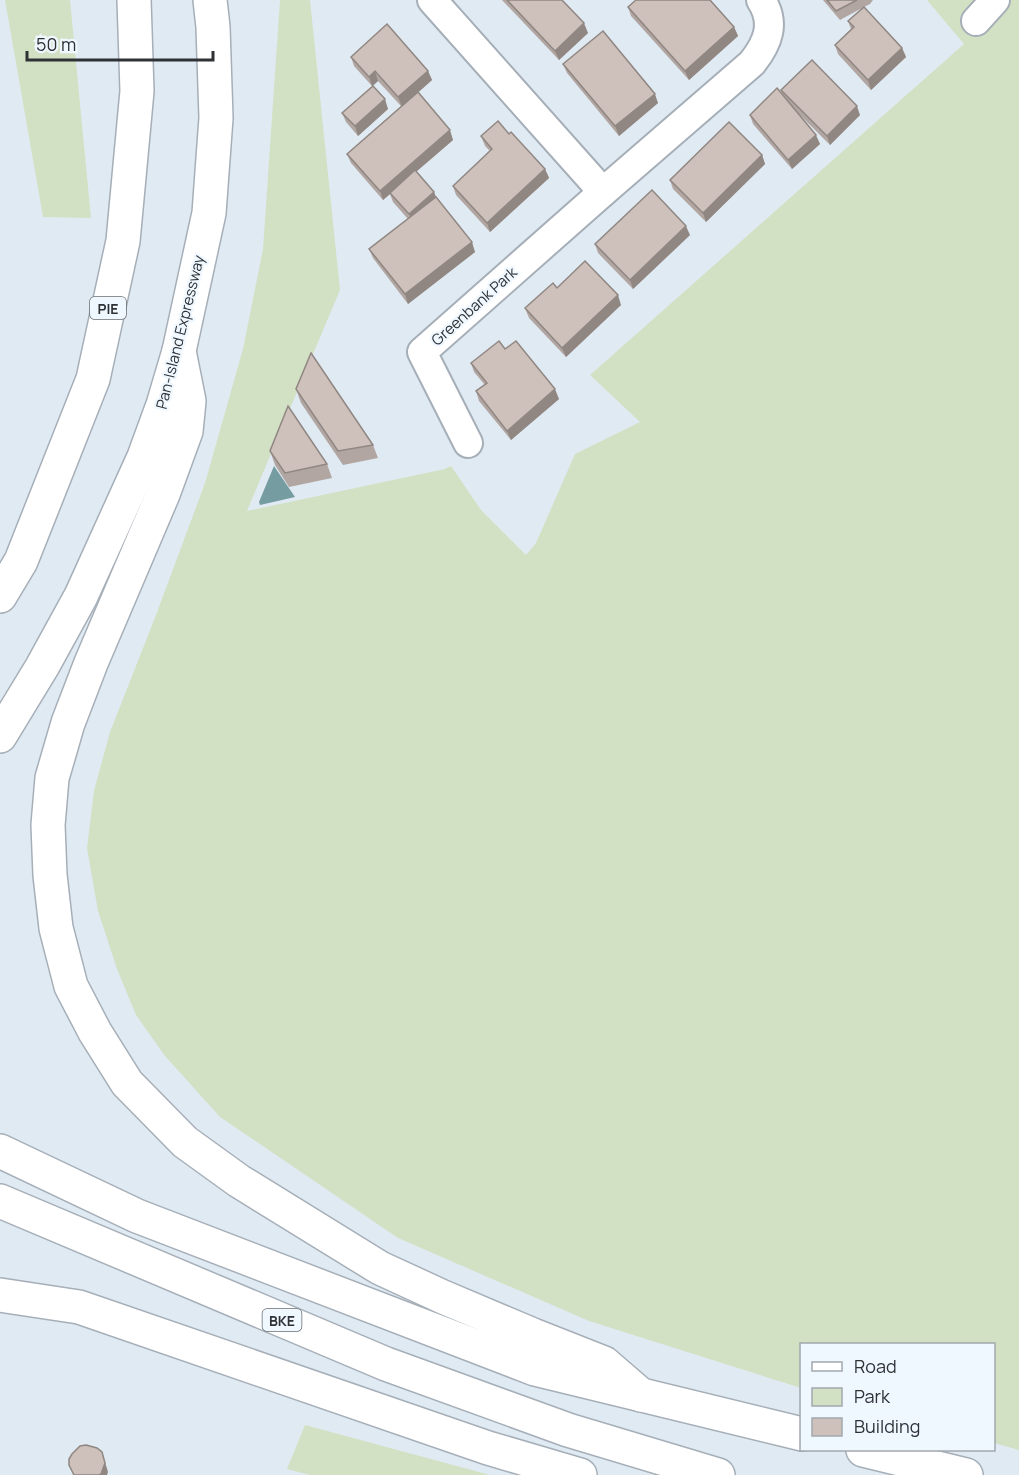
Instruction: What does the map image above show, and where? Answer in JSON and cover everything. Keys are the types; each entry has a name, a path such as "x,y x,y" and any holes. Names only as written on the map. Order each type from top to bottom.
{"highway":[{"name":"PIE","path":"0,596 21,561 93,380 123,241 136,91 134,0"},
{"name":"Pan-Island Expressway","path":"0,736 48,657 96,565 144,457 179,351 209,213 216,118 210,0"},
{"path":"179,351 189,401 186,432 163,494 91,663 68,723 52,778 48,825 50,875 57,928 71,986 95,1032 127,1083 185,1142 238,1181 380,1268 443,1297 604,1363 641,1395"},
{"path":"0,1151 137,1216 535,1370 800,1434"},
{"name":"BKE","path":"0,1201 386,1364 568,1430 718,1475"},
{"path":"0,1295 78,1307 488,1448 580,1475"},
{"path":"871,1451 966,1475"}],"street":[{"path":"432,0 603,192"},
{"name":"Greenbank Park","path":"468,443 422,352 752,63 765,44 769,32 769,19 761,0"},
{"path":"976,21 995,0"}],"green space":[{"path":"5,0 70,0 91,218 43,217"},
{"path":"280,0 310,0 340,290 247,511 451,466 481,510 526,555 536,543 575,454 640,422 590,375 964,44 927,0 1019,0 1019,1450 995,1443 995,1343 800,1343 800,1388 589,1321 398,1238 220,1117 165,1056 136,1015 117,969 98,911 87,848 94,791 110,732 205,483 243,349 263,249"},
{"path":"305,1425 490,1475 310,1475 287,1469"}],"water":[{"path":"274,466 295,497 260,505 259,502"}],"building":[{"path":"507,0 562,0 584,23 555,51"},
{"path":"636,0 710,0 734,27 685,71 628,7"},
{"path":"827,0 857,0 836,11"},
{"path":"864,7 902,48 868,80 835,45 854,27 848,21"},
{"path":"387,24 428,71 398,97 375,71 369,77 351,57"},
{"path":"603,31 655,94 615,126 563,64"},
{"path":"812,60 857,106 827,136 781,90"},
{"path":"373,86 385,99 355,126 342,113"},
{"path":"777,88 816,135 788,160 750,115"},
{"path":"418,92 450,130 380,191 347,154"},
{"path":"498,121 545,169 487,223 453,186 492,149 481,136"},
{"path":"729,122 762,155 703,213 670,180"},
{"path":"415,170 434,192 409,214 390,193"},
{"path":"652,190 686,226 630,280 595,244"},
{"path":"436,197 472,242 405,294 369,249"},
{"path":"585,261 618,295 562,348 525,308 553,283 557,288"},
{"path":"499,341 505,349 516,341 555,389 507,431 476,391 487,383 471,363"},
{"path":"311,353 373,445 338,451 296,389"},
{"path":"288,406 327,464 285,473 270,451"},
{"path":"86,1445 102,1452 105,1463 99,1475 74,1475 69,1465 72,1454 80,1446"}]}
